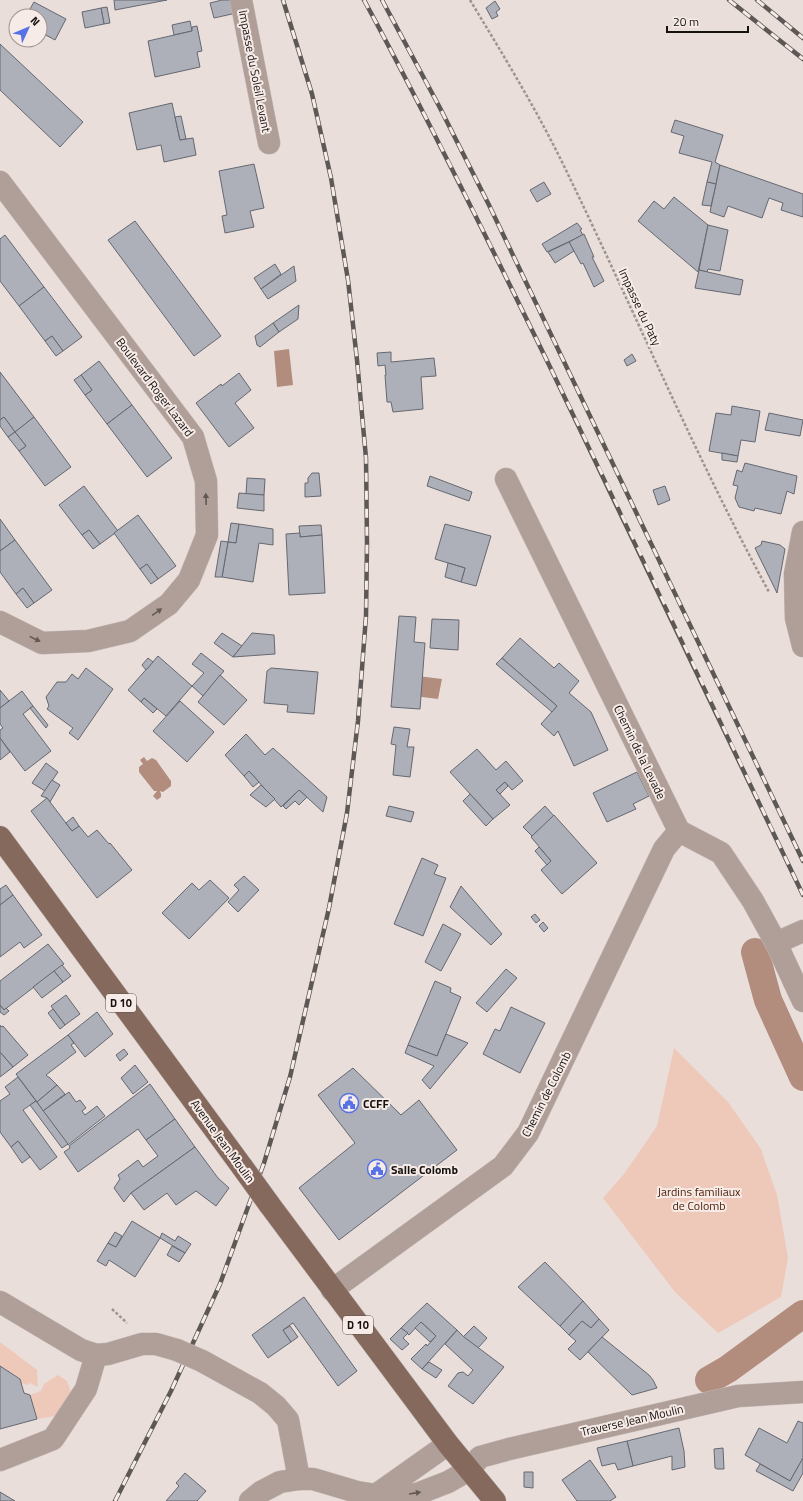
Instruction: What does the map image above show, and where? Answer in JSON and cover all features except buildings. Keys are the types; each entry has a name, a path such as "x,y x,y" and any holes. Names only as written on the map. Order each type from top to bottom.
{"main road":[{"name":"Avenue Jean Moulin","path":"0,837 332,1290 448,1444"},
{"name":"D 10","path":"448,1444 495,1501"}],"street":[{"name":"Impasse du Soleil Levant","path":"241,0 269,143"},
{"name":"Boulevard Roger Lazard","path":"0,182 193,437 206,481 208,535 189,580 169,604 130,631 88,641 42,642 0,622"},
{"name":"Chemin de la Levade","path":"506,479 679,831"},
{"path":"803,532 795,574 796,618 803,646"},
{"path":"679,831 721,853 753,901 776,943 803,1000"},
{"name":"Chemin de Colomb","path":"332,1290 504,1166 528,1133 664,850 679,831"},
{"path":"776,943 801,932"},
{"path":"4,1307 81,1350 96,1355 108,1354 142,1344 156,1344 177,1350 202,1360 260,1393 276,1406 288,1420 299,1479"},
{"path":"0,1460 53,1439 86,1389 96,1355"},
{"name":"Traverse Jean Moulin","path":"250,1501 261,1492 280,1482 299,1479 313,1479 357,1492 376,1495 417,1494 448,1482 469,1470 480,1457 508,1448 738,1396 803,1392"},
{"path":"376,1495 448,1444"}],"path":[{"name":"Impasse du Paty","path":"470,0 516,76 562,162 671,397 748,553 773,600 796,618"}],"green space":[{"name":"Jardins familiaux de Colomb","path":"674,1048 728,1102 761,1149 777,1195 788,1258 781,1297 718,1333 675,1292 603,1198 624,1174 657,1126"},
{"path":"0,1342 37,1370 38,1387 30,1383 28,1385 21,1383 20,1378 0,1366"},
{"path":"58,1375 67,1381 72,1395 61,1415 37,1419 30,1395 41,1391 44,1384"}],"shaded area":[{"path":"289,349 293,385 277,387 274,351"},
{"path":"402,674 442,679 438,699 398,694"},
{"path":"144,757 147,761 152,758 156,760 171,781 171,786 163,792 160,791 161,797 157,800 153,796 157,791 154,791 139,772 139,767 143,764 140,760"}],"waterway":[{"path":"755,952 768,1000 803,1077"},
{"path":"709,1380 728,1369 803,1314"}],"railway":[{"path":"115,1501 171,1391 220,1284 264,1163 290,1077 329,908 347,813 358,721 366,616 367,543 366,458 357,360 348,280 331,178 312,94 283,0"},
{"path":"364,0 436,138 529,324 647,567 803,895"},
{"path":"382,0 439,106 489,205 803,861"},
{"path":"729,0 803,59"},
{"path":"757,0 803,38"}],"place":[{"name":"CCFF","path":"349,1103"},
{"name":"Salle Colomb","path":"377,1169"}]}
